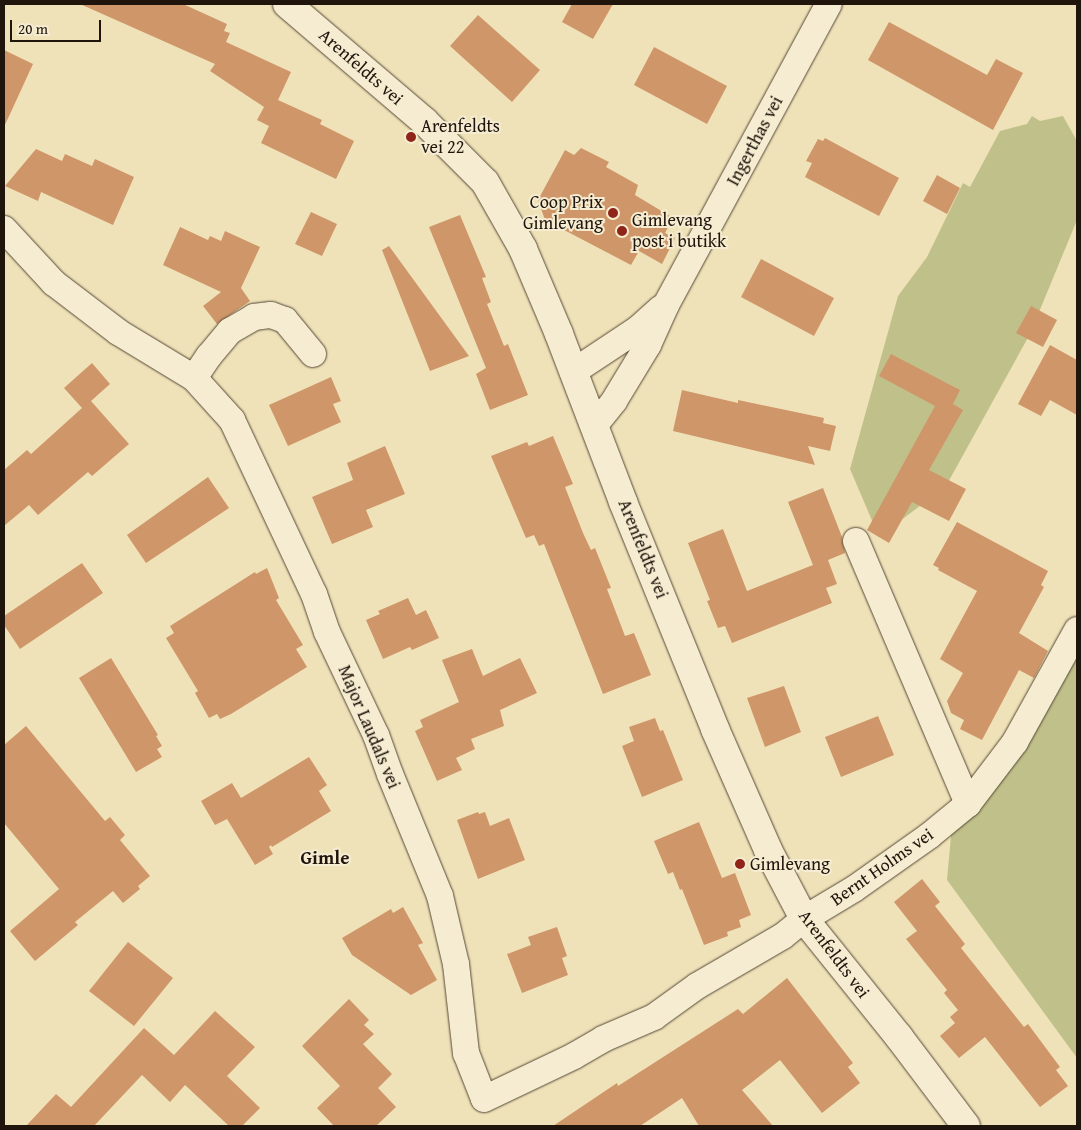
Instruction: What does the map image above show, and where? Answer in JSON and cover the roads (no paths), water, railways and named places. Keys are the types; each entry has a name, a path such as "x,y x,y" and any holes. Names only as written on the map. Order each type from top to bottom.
{"street":[{"name":"Arenfeldts vei","path":"287,4 424,121 485,182 522,250 715,729 768,850 804,919 899,1037 966,1126"},
{"name":"Ingerthas vei","path":"594,426 630,377 648,345 666,305 828,4"},
{"name":"Major Laudals vei","path":"4,229 54,283 118,332 194,378 232,420 314,594 327,632 376,735 440,896 456,964 466,1053 484,1099"},
{"name":"Ingerthas vei","path":"572,372 638,329 666,305"},
{"path":"194,378 209,356 230,332 254,317 271,315 285,320 313,354"},
{"path":"856,541 968,804"},
{"name":"Bernt Holms vei","path":"484,1099 574,1056 602,1039 654,1017 697,986 783,936 804,919 889,865 968,804 1015,742 1077,630"}],"place":[{"name":"Arenfeldts vei 22","path":"411,137"},
{"name":"Coop Prix Gimlevang","path":"613,213"},
{"name":"Gimlevang post i butikk","path":"622,231"},
{"name":"Gimlevang","path":"740,864"}],"district":[{"name":"Gimle","path":"325,858"}]}
